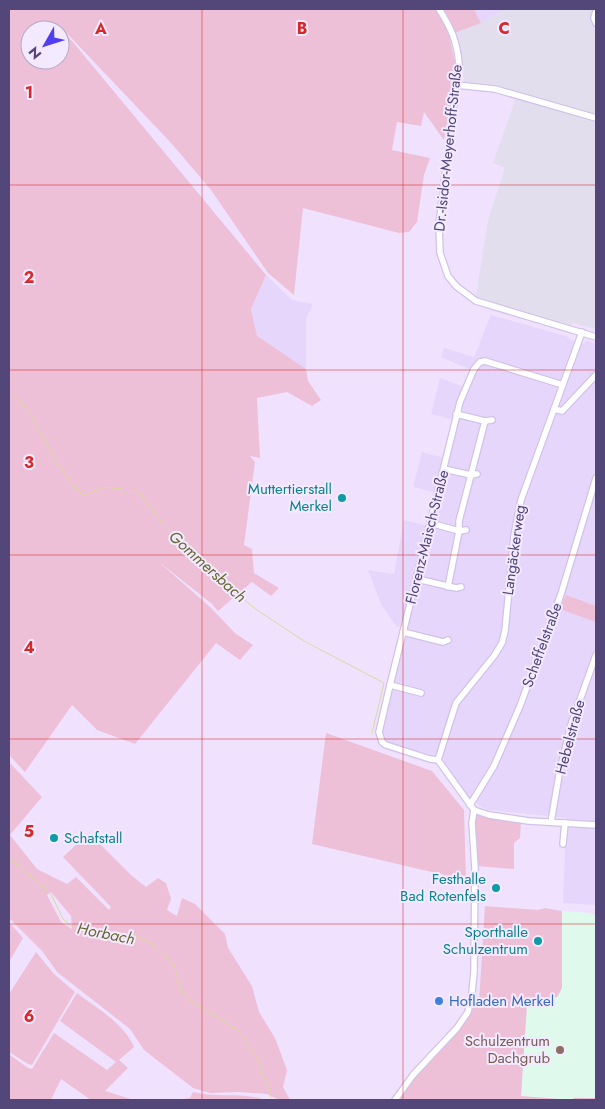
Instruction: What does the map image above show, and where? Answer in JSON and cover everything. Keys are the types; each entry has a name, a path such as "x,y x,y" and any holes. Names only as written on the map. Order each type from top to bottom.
{"street":[{"name":"Dr.-Isidor-Meyerhoff-Straße","path":"439,9 452,29 458,50 459,64 438,224 440,253 448,276 456,286 476,301 596,337"},
{"path":"595,22 596,10"},
{"path":"456,86 495,89 596,118"},
{"name":"Langäckerweg","path":"438,760 456,703 494,656 502,643 520,500 582,332"},
{"name":"Florenz-Maisch-Straße","path":"438,760 386,745 382,742 380,732 456,414 474,369 480,362 485,361 563,385"},
{"path":"554,409 562,411 596,375"},
{"path":"456,414 485,421 492,420"},
{"path":"448,586 459,531 459,521 485,421"},
{"path":"444,469 470,475 478,474"},
{"name":"Scheffelstraße","path":"472,807 494,766 523,698 561,594 596,478"},
{"path":"430,524 459,531 466,530"},
{"path":"417,579 456,588 461,587"},
{"path":"403,632 443,642 448,640"},
{"name":"Hebelstraße","path":"551,822 570,725 596,655"},
{"path":"390,685 421,693"},
{"path":"438,760 472,807 489,815 529,821 596,825"},
{"path":"395,1100 413,1075 457,1028 468,1012 474,971 475,868 472,807"},
{"path":"563,844 565,823"}],"shaded area":[{"path":"9,9 474,9 481,23 449,35 455,62 454,82 444,140 424,112 421,126 397,122 392,150 430,158 424,175 417,222 409,232 399,233 303,208 294,295 268,273 211,190 172,144 70,37 70,20 20,20 20,70 70,70 70,38 266,275 251,309 257,336 306,369 308,381 321,400 312,406 287,392 257,398 260,458 250,456 255,462 244,545 252,549 254,573 279,588 271,596 252,582 218,611 212,604 159,562 210,607 236,634 253,645 240,660 216,643 135,744 97,730 72,705 25,772 9,755"},
{"path":"474,9 506,9 481,23"},
{"path":"506,9 594,9 591,23 596,25 596,329 514,311 476,297 488,220 505,168 493,163 518,92 492,84 464,82 460,44 456,32 481,23"},
{"path":"266,275 292,300 313,304 306,319 306,369 257,337 251,309"},
{"path":"491,315 566,336 583,344 586,341 596,343 596,905 563,903 566,818 488,810 469,797 445,763 443,757 388,743 381,733 407,629 396,626 381,604 368,570 394,574 404,520 433,527 441,494 413,487 422,452 448,459 457,421 431,414 440,378 470,389 476,372 441,357 444,348 474,357"},
{"path":"566,595 596,606 596,622 560,609"},
{"path":"326,733 432,771 464,810 466,880 312,844"},
{"path":"9,762 42,797 10,835 37,869 67,884 76,877 109,910 111,907 63,857 79,842 94,838 131,875 146,887 158,878 166,883 171,899 167,910 177,916 182,898 195,904 225,934 228,948 252,986 259,1012 275,1038 287,1070 283,1087 290,1100 279,1100 267,1094 239,1092 210,1093 193,1088 144,1050 130,1029 57,972 43,952 9,918","holes":["51,892 71,916 72,929 61,922 47,895"]},
{"path":"477,815 521,822 520,838 514,843 514,869 477,866 474,817"},
{"path":"485,906 538,910 545,908 562,911 562,988 557,997 527,1004 521,1096 572,1100 397,1100 432,1056 468,1018 479,1002"},
{"name":"Schulzentrum Dachgrub","path":"562,911 596,915 596,1098 575,1097 572,1100 521,1096 527,1004 557,997 562,988"},
{"path":"9,922 23,938 9,962"},
{"path":"36,952 54,974 75,992 32,1065 11,1053 10,1055 32,1069 54,1033 107,1070 116,1062 60,1021 77,993 117,1023 134,1047 119,1060 128,1068 105,1091 134,1100 91,1100 61,1079 51,1100 9,1100 9,994"},
{"path":"193,1092 211,1095 248,1096 266,1100 175,1100 190,1098"},
{"path":"574,1098 596,1098 596,1100 572,1100"}],"waterway":[{"name":"Gommersbach","path":"9,392 26,408"},
{"name":"Gommersbach","path":"29,411 67,477 82,494 87,494 104,487 122,489 121,492 138,491 164,525 237,594 257,610 304,641 384,683 372,733"},
{"name":"Horbach","path":"9,858 51,894 63,919 72,927 133,935 151,943 168,958 175,968 181,991 188,999 239,1031 258,1059 271,1097"}],"place":[{"name":"Muttertierstall Merkel","path":"342,498"},
{"name":"Schafstall","path":"54,838"},
{"name":"Festhalle Bad Rotenfels","path":"496,888"},
{"name":"Sporthalle Schulzentrum","path":"538,941"},
{"name":"Hofladen Merkel","path":"439,1001"},
{"name":"Schulzentrum Dachgrub","path":"560,1050"}]}
